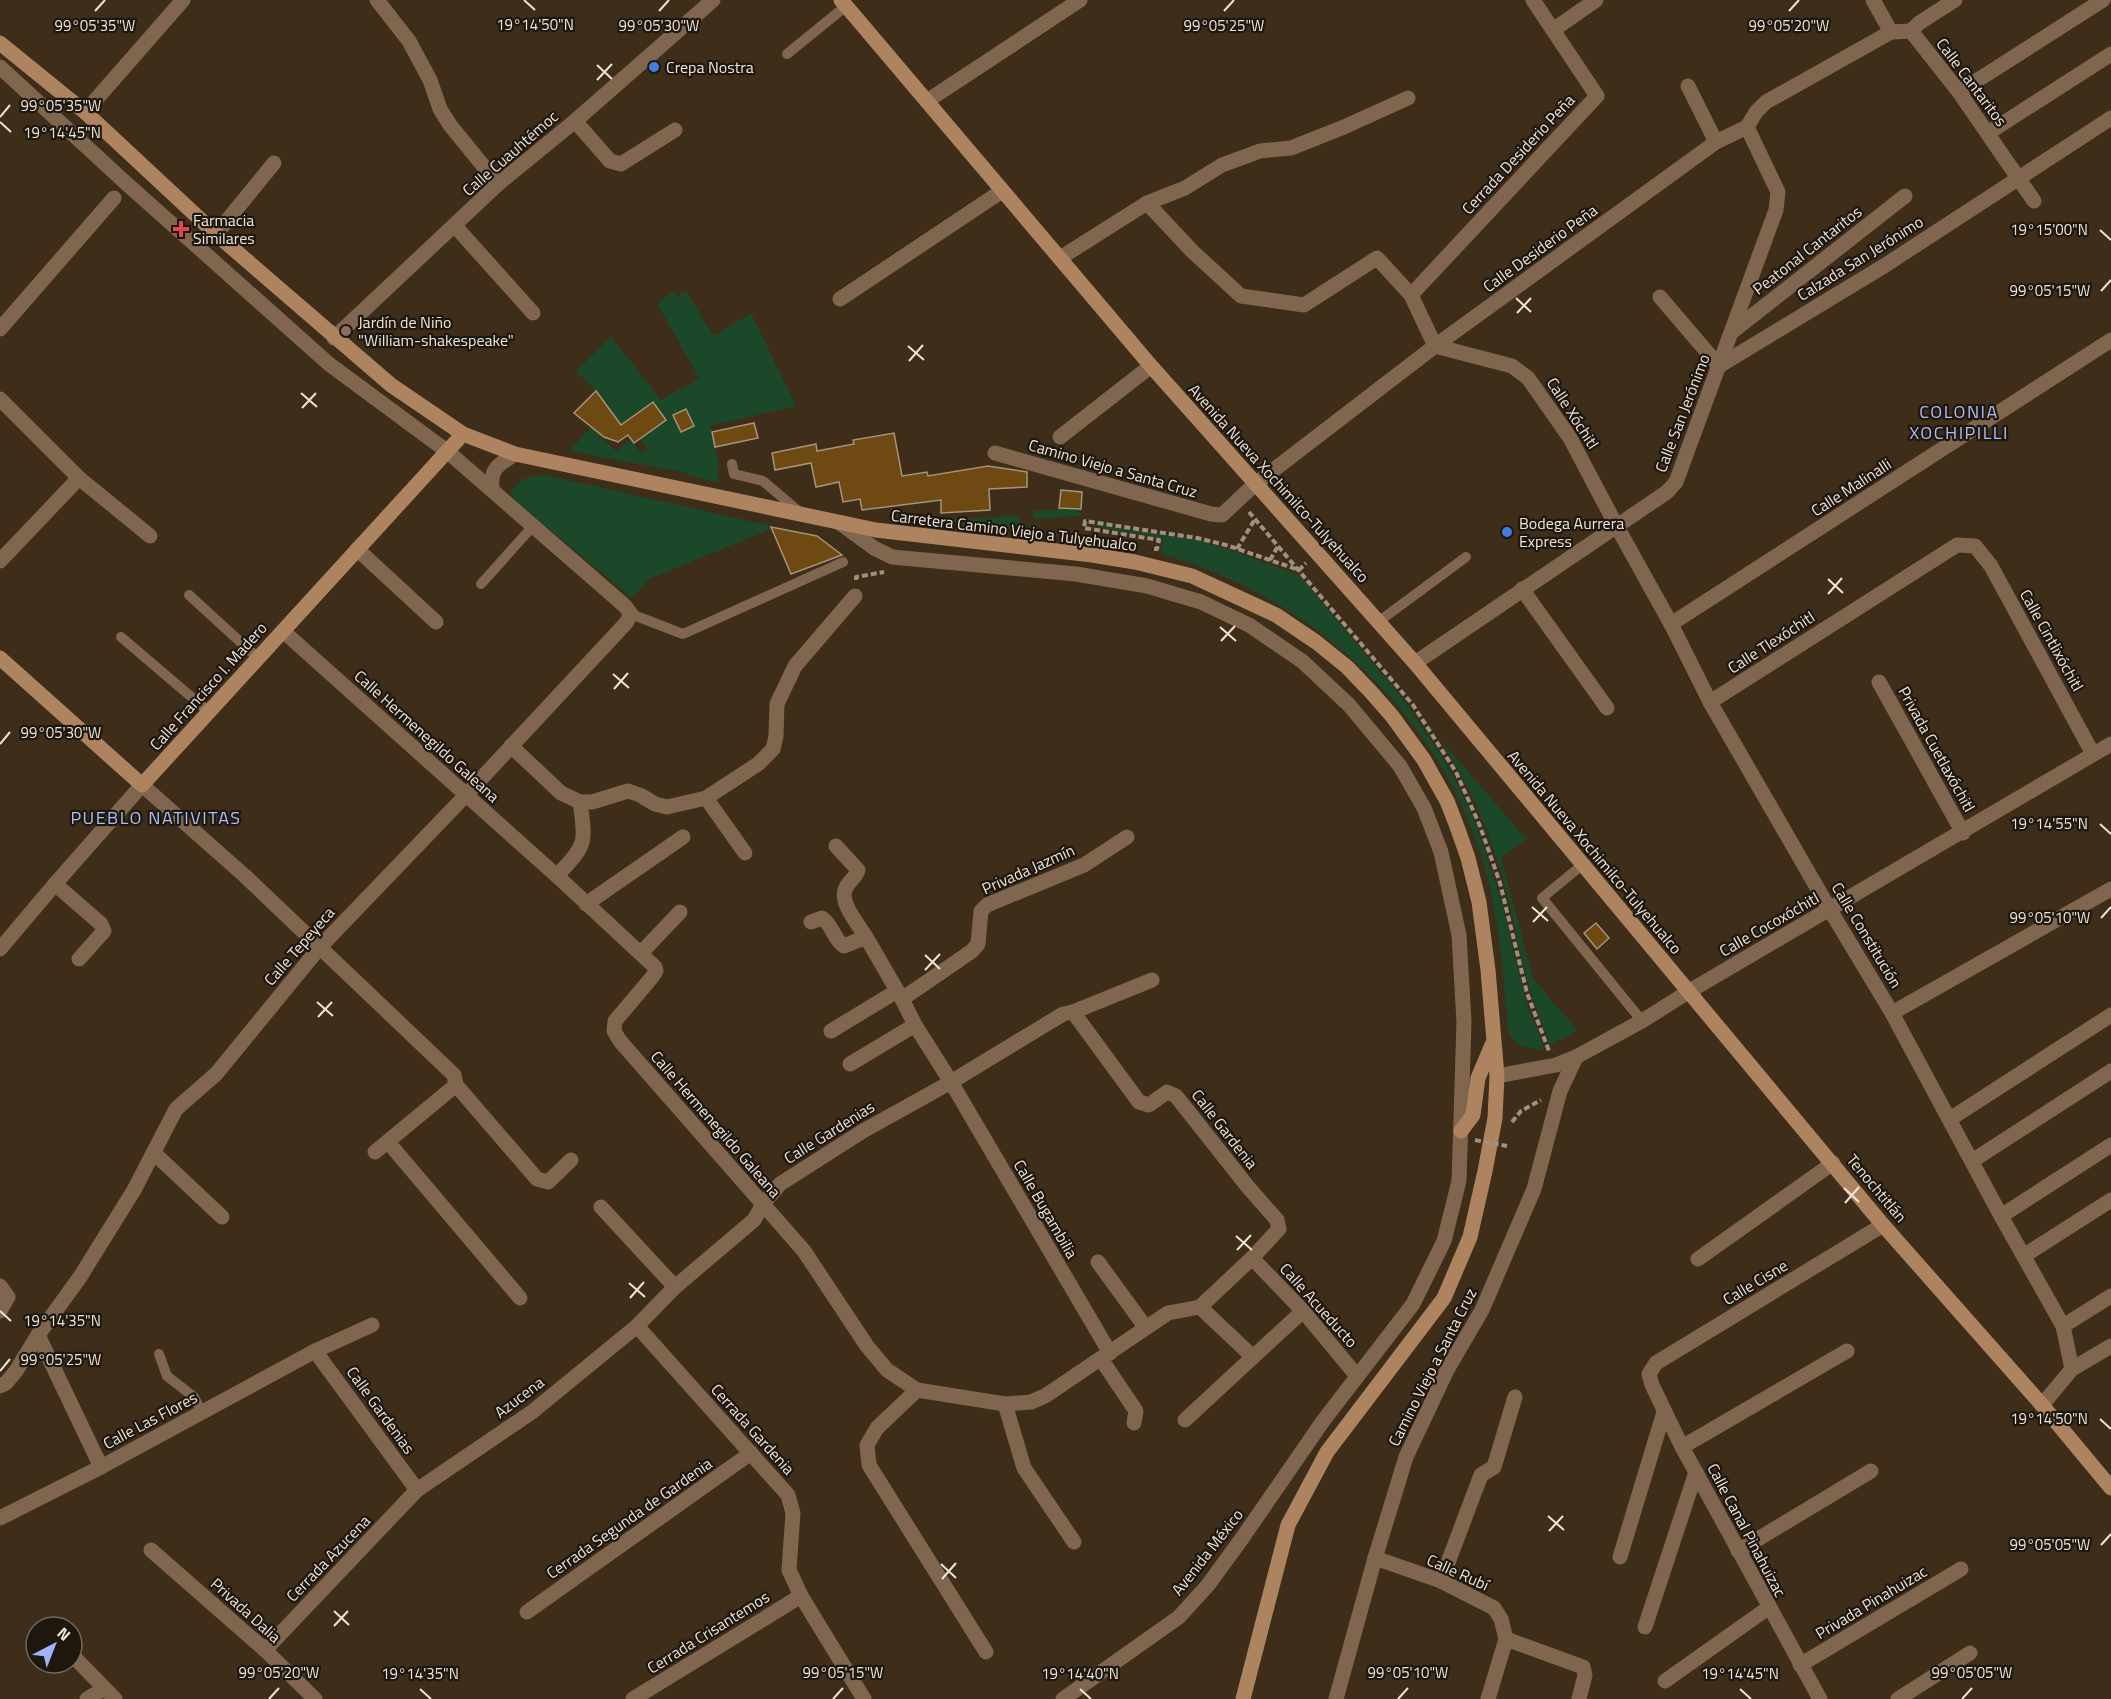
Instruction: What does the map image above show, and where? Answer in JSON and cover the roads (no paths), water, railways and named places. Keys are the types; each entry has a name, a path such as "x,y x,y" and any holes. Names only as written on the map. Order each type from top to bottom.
{"main road":[{"name":"Avenida Nueva Xochimilco-Tulyehualco","path":"843,3 1151,366 1414,663 1688,992"},
{"name":"Carretera Camino Viejo a Tulyehualco","path":"0,44 85,112 216,234 334,338 391,385 463,434 515,454 840,523 913,536 1092,555 1192,576 1276,615 1317,642 1347,668 1392,716 1424,760 1447,801 1468,858 1479,903 1488,970 1497,1076 1495,1118 1470,1237 1444,1298 1327,1452 1288,1525 1243,1699"},
{"name":"Calle Francisco I. Madero","path":"142,785 463,434"},
{"path":"0,658 142,785"},
{"name":"Tenochtitlán","path":"1688,992 1884,1225 2110,1484"},
{"path":"1461,1131 1473,1114 1478,1078 1493,1042"}],"street":[{"path":"85,112 183,0"},
{"path":"377,0 410,41 429,80 440,110 498,184"},
{"name":"Calle Cuauhtémoc","path":"334,338 498,184 575,121 713,0"},
{"path":"927,101 1080,0"},
{"name":"Cerrada Desiderio Peña","path":"1411,295 1597,96 1533,0"},
{"path":"1554,30 1596,0"},
{"path":"1873,0 1891,32 1911,31 1919,23 1956,0"},
{"path":"1959,92 2103,0"},
{"name":"Calle Cantaritos","path":"1911,31 1959,92 2034,201"},
{"name":"Calle Desiderio Peña","path":"1222,515 1254,485 1435,346 1716,142 1747,127 1756,112 1766,102 1891,32"},
{"path":"1988,133 2111,54"},
{"path":"0,67 329,364 448,452 625,606 631,614"},
{"path":"1688,86 1716,142"},
{"path":"1060,258 1147,203 1185,188 1222,165 1260,151 1291,148 1344,128 1408,98"},
{"name":"Calzada San Jerónimo","path":"1719,366 1884,266 2111,118"},
{"path":"575,121 610,161 621,164 675,130"},
{"name":"Calle San Jerónimo","path":"1414,663 1666,492 1676,482 1776,210 1778,192 1747,127"},
{"path":"216,234 274,163"},
{"path":"127,184 143,166"},
{"path":"840,299 1002,191"},
{"name":"Peatonal Cantaritos","path":"1732,332 1905,196"},
{"path":"0,329 114,198"},
{"path":"1147,203 1191,251 1241,296 1304,305 1377,258 1411,295 1435,346"},
{"path":"455,226 532,313"},
{"path":"1660,297 1719,366"},
{"name":"Calle Malinalli","path":"1671,624 2111,340"},
{"name":"Calle Xóchitl","path":"1435,346 1512,366 1528,378 1570,438 1616,525"},
{"path":"1060,437 1151,366"},
{"path":"0,399 79,478 150,536"},
{"name":"Camino Viejo a Santa Cruz","path":"995,453 1211,514 1222,515"},
{"path":"492,490 490,477 497,465 515,454"},
{"path":"0,561 79,478"},
{"name":"Avenida México","path":"840,523 874,548 892,557 1076,574 1147,586 1201,602 1249,625 1302,661 1350,705 1400,766 1424,808 1441,852 1459,936 1464,1022 1460,1181 1444,1241 1413,1304 1323,1421 1208,1585 1179,1617 1069,1698"},
{"name":"Calle Constitución","path":"1616,525 1671,624 1710,702 1892,1013 2001,1216 2025,1255 2063,1326 2072,1370"},
{"name":"Calle Tlexóchitl","path":"1710,702 1957,545 1975,546"},
{"name":"Calle Cintlixóchitl","path":"1975,546 1991,566 2093,754"},
{"path":"357,549 436,622"},
{"path":"1522,589 1607,708"},
{"path":"511,746 561,793 580,802 592,802 628,791 667,807 706,798 758,764 773,749 776,736 777,704 795,666 855,596"},
{"name":"Calle Tepeyeca","path":"0,1386 6,1383 16,1371 38,1335 80,1277 134,1190 176,1108 216,1074 320,947 466,795 626,623 631,614"},
{"name":"Calle Hermenegildo Galeana","path":"283,631 655,967 656,971 615,1021 614,1031 620,1041 804,1251 867,1347 887,1370 917,1390 1005,1404 1031,1402 1045,1396 1168,1313 1200,1307"},
{"name":"Privada Cuetlaxóchitl","path":"1879,682 1963,832"},
{"name":"Calle Cocoxóchitl","path":"1497,1076 1556,1065 1576,1058 2111,744"},
{"path":"142,785 245,876 455,1080 537,1179 548,1182 571,1161"},
{"name":"Calle Francisco I. Madero","path":"0,949 142,785"},
{"path":"706,798 745,853"},
{"path":"556,876 580,851 584,836 580,802"},
{"path":"586,904 683,837"},
{"name":"Privada Jazmín","path":"900,995 972,951 978,944 981,911 987,905 1084,865 1127,837"},
{"path":"836,846 858,870 845,891 844,899 915,1025 951,1082"},
{"path":"55,884 101,924 104,931 79,959"},
{"path":"1892,1013 2111,889"},
{"path":"641,953 680,912"},
{"path":"812,922 822,918 826,921 837,942 844,946 866,937"},
{"name":"Calle Gardenias","path":"637,1326 675,1287 754,1220 763,1204 780,1184 863,1131 951,1082 1063,1014 1152,980"},
{"path":"831,1031 900,995"},
{"name":"Calle Gardenia","path":"1073,1012 1139,1102 1149,1105 1167,1092 1176,1096 1277,1220 1279,1228 1252,1258"},
{"path":"1950,1119 2111,1015"},
{"path":"850,1064 915,1025"},
{"name":"Camino Viejo a Santa Cruz","path":"1336,1699 1406,1457 1447,1370 1482,1310 1534,1189 1560,1091 1576,1058"},
{"path":"1972,1161 2111,1071"},
{"path":"375,1152 455,1080"},
{"name":"Calle Bugambilia","path":"951,1082 1136,1411 1134,1423"},
{"path":"388,1142 520,1298"},
{"path":"2001,1216 2111,1145"},
{"path":"154,1153 222,1217"},
{"path":"1698,1259 1833,1163"},
{"path":"2025,1255 2111,1200"},
{"path":"601,1207 675,1287"},
{"name":"Calle Cisne","path":"1649,1374 1656,1363 1884,1225"},
{"path":"1252,1258 1200,1307 1253,1357"},
{"name":"Calle Acueducto","path":"1252,1258 1303,1311 1358,1376"},
{"path":"1098,1262 1146,1328"},
{"path":"0,1286 8,1297 0,1311"},
{"path":"2063,1326 2111,1296"},
{"path":"1185,1420 1303,1311"},
{"name":"Calle Las Flores","path":"0,1518 315,1351 372,1325"},
{"name":"Cerrada Gardenia","path":"637,1326 788,1495 793,1513 789,1570 801,1596 864,1699"},
{"name":"Azucena","path":"417,1490 532,1412 637,1326"},
{"path":"38,1335 100,1467"},
{"path":"2042,1405 2072,1370 2111,1346"},
{"name":"Calle Gardenias","path":"315,1351 417,1490"},
{"path":"1682,1447 1847,1351"},
{"name":"Calle Canal Pinahuizac","path":"1649,1374 1664,1412 1682,1447 1768,1608 1820,1699"},
{"path":"917,1390 877,1428 867,1445 869,1465 986,1652"},
{"path":"1441,1581 1481,1475 1494,1467 1515,1397"},
{"path":"1005,1404 1024,1468 1074,1542"},
{"path":"1620,1557 1664,1412"},
{"name":"Cerrada Segunda de Gardenia","path":"527,1612 751,1453"},
{"path":"1738,1551 1871,1471"},
{"path":"1645,1627 1696,1472"},
{"name":"Cerrada Azucena","path":"265,1650 417,1490"},
{"name":"Privada Dalia","path":"150,1550 265,1650 315,1699"},
{"name":"Calle Rubí","path":"1375,1558 1441,1581 1494,1608 1501,1619 1506,1640"},
{"name":"Privada Pinahuizac","path":"1800,1665 1961,1569"},
{"name":"Cerrada Crisantemos","path":"633,1699 801,1596"},
{"path":"1665,1681 1768,1608"},
{"path":"1488,1699 1506,1640 1583,1667 1585,1675 1578,1699"},
{"path":"1898,1699 1970,1653"},
{"path":"84,1668 109,1694"},
{"path":"87,1699 109,1694"}],"lane":[{"path":"788,54 843,3"},
{"path":"732,464 735,474 763,481 803,515"},
{"path":"481,584 533,526"},
{"path":"1378,622 1466,557"},
{"path":"631,614 683,634 843,562"},
{"path":"189,595 258,658"},
{"path":"121,637 209,712"},
{"path":"1582,865 1542,898 1642,1021"},
{"path":"159,1354 167,1376 194,1397 202,1412"}],"place":[{"name":"Crepa Nostra","path":"654,67"},
{"name":"Farmacia Similares","path":"181,229"},
{"name":"Jardín de Niño \"William-shakespeake\"","path":"346,331"},
{"name":"Bodega Aurrera Express","path":"1507,532"}],"district":[{"name":"COLONIA XOCHIPILLI","path":"1959,422"},
{"name":"PUEBLO NATIVITAS","path":"156,818"}]}
